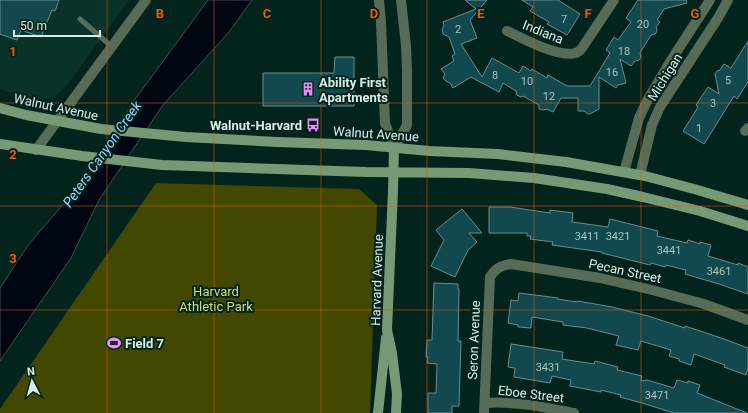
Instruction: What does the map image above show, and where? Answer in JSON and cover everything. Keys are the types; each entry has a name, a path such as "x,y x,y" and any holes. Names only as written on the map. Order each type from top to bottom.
{"main road":[{"name":"Walnut Avenue","path":"0,108 26,115 101,130 157,135 277,142 366,145 429,151 498,154 566,162 640,175 748,205"},
{"path":"0,144 139,163 366,172 476,173 534,178 631,194 670,203 748,226"},
{"name":"Harvard Avenue","path":"394,148 387,330 392,353 397,394 396,413"},
{"path":"378,413 387,330"}],"street":[{"path":"36,150 146,0"},
{"name":"Harvard Avenue","path":"379,0 385,123 394,148"},
{"name":"Harvard Avenue","path":"394,148 407,125 406,46 401,0"},
{"name":"Indiana","path":"507,31 553,51 566,54 576,53 582,48 614,0"},
{"name":"Michigan","path":"624,172 639,118 648,99 710,0"},
{"name":"Michigan","path":"640,175 652,125 660,107 728,0"},
{"path":"694,25 708,33"},
{"name":"Pecan Street","path":"494,270 502,266 512,264 600,278 704,304 748,320"},
{"name":"Seron Avenue","path":"484,408 489,286 490,277 494,270"},
{"name":"Eboe Street","path":"484,408 498,402 543,407 574,413"}],"lane":[{"path":"80,19 111,46"}],"shaded area":[{"path":"0,0 129,0 67,85 54,96 42,100 34,100 0,89"}],"green space":[{"name":"Harvard Athletic Park","path":"156,183 359,189 377,205 370,413 0,413 0,409"}],"water":[{"name":"Peters Canyon Creek","path":"208,0 252,0 229,32 163,105 99,200 71,258 0,361 0,288 29,244 84,180 133,102"}],"building":[{"path":"0,0 59,0 55,11 52,10 41,37 21,30 17,40 0,34"},
{"path":"465,0 487,0 470,20 477,38 461,44 482,77 492,58 519,73 523,66 531,71 532,69 547,78 548,75 567,86 590,86 610,53 606,50 614,37 618,40 631,22 626,18 638,0 686,0 687,3 664,9 657,20 660,22 656,27 657,31 655,34 651,35 640,53 641,57 639,60 635,61 631,66 620,59 626,83 618,85 616,88 599,77 599,109 588,114 584,111 578,111 578,98 561,98 553,112 547,109 539,109 539,105 523,96 521,97 517,95 516,91 503,83 499,92 471,77 453,88 450,83 443,78 445,74 441,69 454,61 452,56 455,54 449,37 443,34 443,22 476,9"},
{"path":"522,0 558,0 580,14 567,35 547,24 549,22 530,11 533,7"},
{"path":"748,41 748,82 737,99 734,96 704,144 683,131 698,107 696,105 708,87 719,94 715,74 717,71 720,70 724,64 731,68"},
{"name":"Ability First Apartments","path":"335,57 354,57 354,106 263,106 263,73 334,73"},
{"path":"489,207 510,207 550,213 550,210 573,213 572,222 608,227 610,219 658,231 657,236 687,243 688,240 700,244 700,242 711,245 708,256 738,265 738,263 748,267 748,294 685,274 686,270 666,265 665,267 651,263 650,265 602,252 552,245 553,242 530,239 531,236 527,236 527,233 489,233"},
{"path":"462,209 482,233 469,233 477,242 468,250 455,277 431,266 444,240 436,230"},
{"path":"434,283 458,284 459,289 458,341 461,341 459,406 452,406 452,413 428,413 428,393 436,393 437,364 427,363 428,357 426,357 427,340 432,340"},
{"path":"519,293 612,307 648,316 685,328 685,326 724,339 748,348 748,368 746,375 724,367 725,365 694,354 691,365 669,356 671,350 641,341 638,350 616,345 619,336 587,328 563,325 563,322 532,317 531,328 518,327 518,325 508,323 511,300 518,301"},
{"path":"511,344 563,352 562,359 594,364 595,361 618,367 617,370 642,376 641,381 647,380 674,388 677,380 688,383 688,381 700,385 697,393 747,413 674,413 620,397 621,395 601,390 601,392 570,386 571,380 552,376 550,383 514,377 515,368 508,367"}],"place":[{"name":"Ability First Apartments","path":"308,89"},
{"name":"Walnut-Harvard","path":"313,125"},
{"name":"Field 7","path":"114,343"}]}
